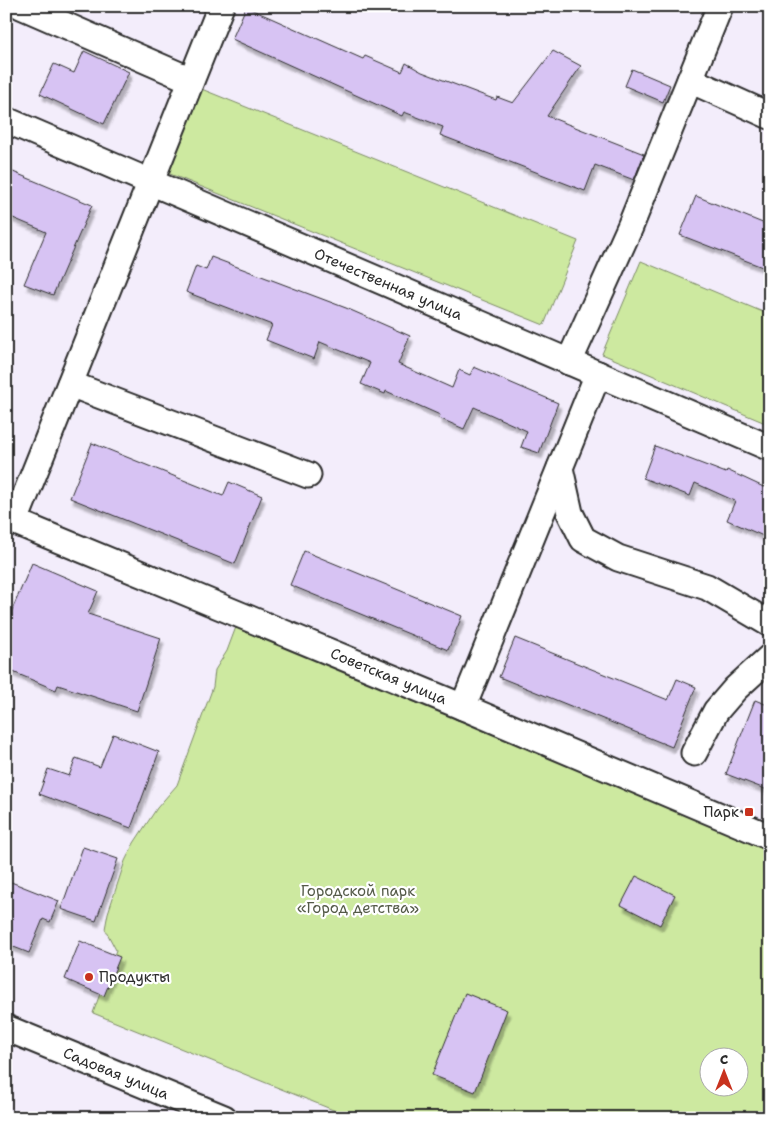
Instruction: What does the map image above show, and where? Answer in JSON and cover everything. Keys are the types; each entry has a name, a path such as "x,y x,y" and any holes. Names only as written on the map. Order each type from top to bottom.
{"street":[{"path":"21,6 191,80"},
{"path":"11,519 70,384 221,6"},
{"path":"569,362 630,227 720,6"},
{"path":"690,80 770,116"},
{"name":"Отечественная улица","path":"6,120 770,448"},
{"path":"463,707 598,374"},
{"path":"70,384 308,475"},
{"path":"560,468 570,512 583,539 618,558 707,587 770,624"},
{"name":"Советская улица","path":"11,519 463,707 770,838"},
{"path":"694,754 716,712 735,688 770,657"},
{"name":"Садовая улица","path":"6,1028 223,1117"}],"green space":[{"path":"199,88 578,241 544,325 165,172"},
{"path":"641,261 770,315 770,425 602,354"},
{"name":"Городской парк «Город детства»","path":"236,627 262,638 271,638 388,690 521,746 527,746 553,759 770,849 770,1118 353,1118 93,1013 116,950 105,929 108,913 125,861 134,843 157,808 177,785 213,687 215,670 227,651"}],"building":[{"path":"246,7 363,59 365,56 402,72 406,63 422,72 496,100 497,97 513,103 553,51 581,66 547,116 644,154 634,180 595,165 585,191 440,135 443,127 404,112 402,116 232,39"},
{"path":"84,51 129,72 104,124 40,94 54,64 74,73"},
{"path":"632,69 670,85 663,102 625,86"},
{"path":"6,169 92,205 53,295 24,284 46,232 6,215"},
{"path":"696,196 770,226 770,270 680,235"},
{"path":"211,257 346,308 410,336 398,364 452,388 459,370 470,375 474,367 558,403 539,453 521,447 527,431 474,407 464,429 439,418 440,415 386,391 385,394 361,384 370,363 320,342 314,359 266,340 272,325 186,292 196,266 206,270"},
{"path":"92,443 223,496 229,482 262,496 235,564 70,498"},
{"path":"655,446 726,473 727,470 770,490 770,539 727,520 735,501 695,483 690,496 643,478"},
{"path":"304,551 462,616 448,650 290,585"},
{"path":"32,563 98,591 88,614 161,638 137,711 58,685 56,690 6,669 6,624"},
{"path":"515,638 668,700 677,679 696,687 672,747 499,677"},
{"path":"755,700 770,706 770,791 726,774"},
{"path":"113,734 159,752 131,828 39,794 48,769 69,776 76,758 100,767"},
{"path":"83,847 118,859 96,921 61,909"},
{"path":"636,876 675,895 660,925 621,905"},
{"path":"6,880 59,901 50,922 43,919 29,953 6,944"},
{"name":"Продукты","path":"80,941 120,957 104,996 65,979"},
{"path":"465,993 507,1010 475,1092 432,1075"}],"place":[{"name":"Парк","path":"749,812"},
{"name":"Продукты","path":"89,977"}]}
